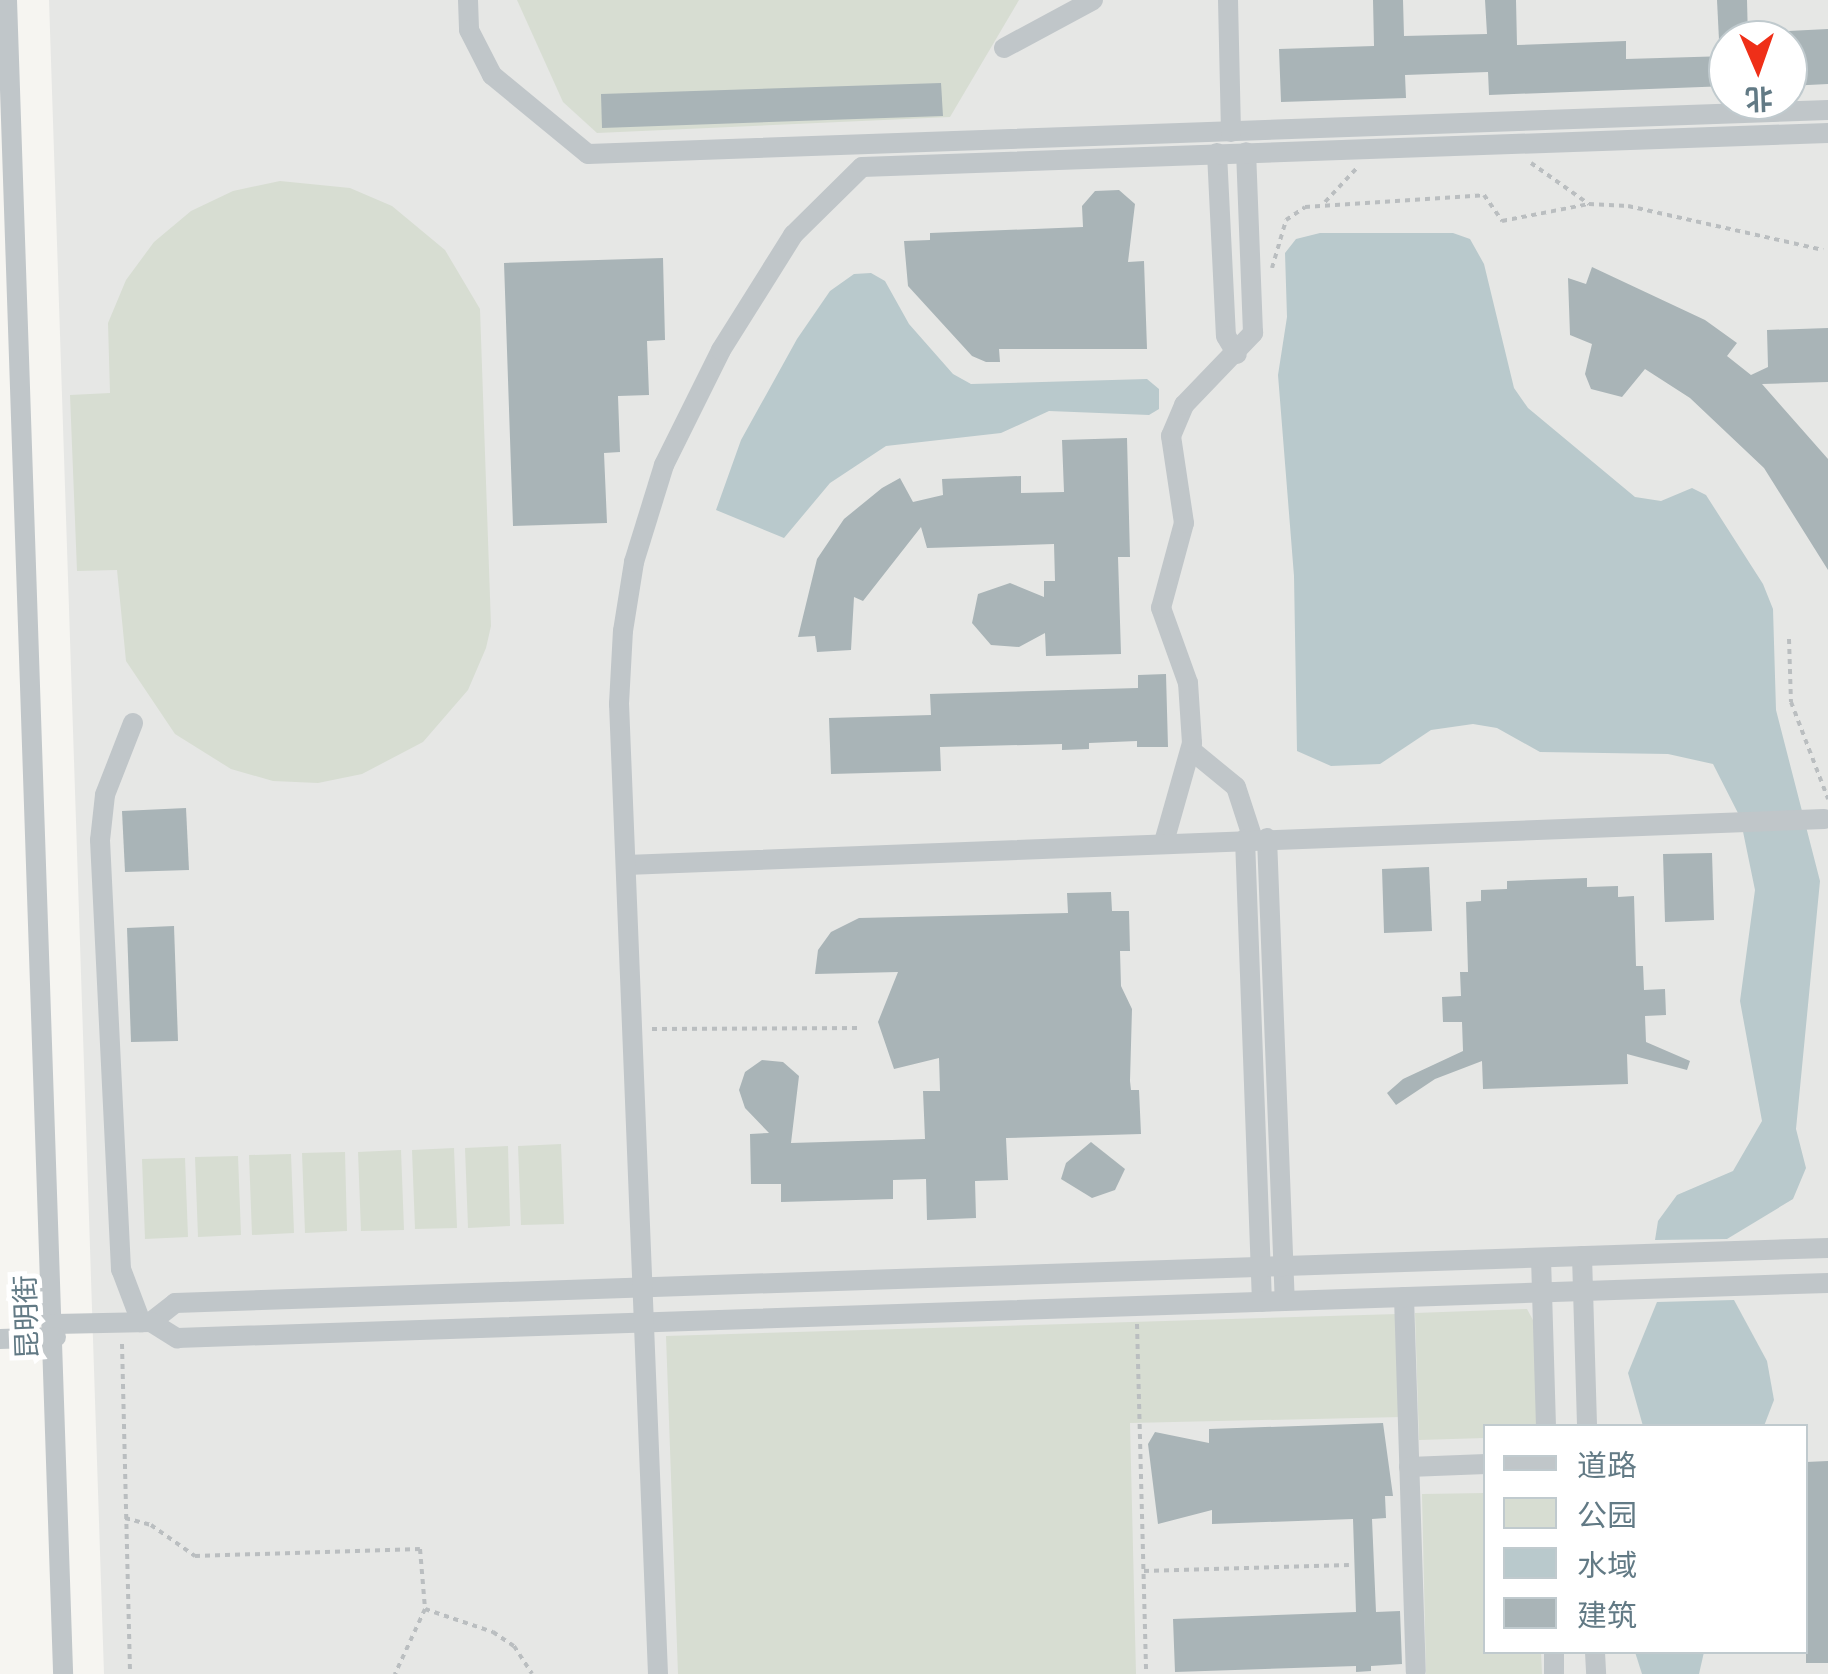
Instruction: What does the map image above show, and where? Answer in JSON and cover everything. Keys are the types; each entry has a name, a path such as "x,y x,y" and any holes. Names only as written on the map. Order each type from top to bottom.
{"street":[{"name":"昆明街","path":"7,0 55,1330 63,1674"},
{"path":"468,0 469,30 492,75 588,154 1828,110"},
{"path":"1004,48 1093,0"},
{"path":"1228,0 1231,132"},
{"path":"658,1674 620,668 642,529 700,388 808,216 862,167 1828,133"},
{"path":"1164,842 1191,750 1188,684 1162,608 1184,524 1171,436 1184,405 1253,333 1246,152"},
{"path":"1218,153 1226,336 1237,354"},
{"path":"134,723 105,795 100,840 121,1269 138,1322 177,1338 1828,1283"},
{"path":"1191,750 1236,787 1255,839 1285,1301"},
{"path":"626,865 1724,822 1826,809"},
{"path":"1255,839 1262,1302"},
{"path":"0,1338 138,1322 176,1303 1828,1248"},
{"path":"1582,1256 1588,1424"},
{"path":"1540,1258 1546,1424"},
{"path":"1404,1297 1416,1671"},
{"path":"1410,1467 1483,1464"}],"path":[{"path":"1525,159 1589,204"},
{"path":"1326,202 1361,164"},
{"path":"1270,277 1286,220 1326,202 1484,195 1502,221 1589,204 1628,206 1822,250"},
{"path":"1789,639 1792,702 1826,809"},
{"path":"632,1030 862,1028"},
{"path":"1136,1306 1146,1674"},
{"path":"130,1674 125,1518 138,1322"},
{"path":"125,1518 151,1525 196,1556 420,1549 426,1609 395,1674"},
{"path":"1144,1571 1349,1565"},
{"path":"426,1609 494,1632 514,1646 532,1674"}],"shaded area":[{"path":"49,0 1828,0 1828,1674 104,1674"}],"green space":[{"path":"517,0 1019,0 950,117 597,133 563,102"},
{"path":"280,181 350,188 392,206 445,250 480,309 491,626 486,648 468,690 423,742 362,774 318,783 273,781 231,769 175,734 126,661 117,570 77,571 70,395 110,393 108,323 126,280 154,242 191,211 233,191"},
{"path":"561,1144 564,1224 521,1225 518,1146"},
{"path":"508,1146 510,1226 468,1228 465,1148"},
{"path":"454,1148 457,1228 415,1229 412,1150"},
{"path":"401,1150 404,1230 361,1231 358,1152"},
{"path":"345,1152 347,1231 305,1233 302,1153"},
{"path":"291,1154 294,1233 252,1235 249,1155"},
{"path":"238,1156 241,1235 198,1237 195,1157"},
{"path":"185,1158 188,1237 145,1239 142,1159"},
{"path":"1527,1309 1534,1322 1537,1424 1483,1424 1483,1438 1419,1440 1415,1313"},
{"path":"1398,1314 1401,1417 1130,1423 1136,1674 678,1674 666,1336"},
{"path":"1483,1493 1483,1654 1541,1654 1542,1674 1426,1674 1422,1494"}],"water":[{"path":"1320,233 1453,233 1470,239 1484,264 1514,388 1528,408 1635,497 1661,501 1692,488 1706,495 1763,584 1773,609 1776,710 1820,881 1796,1129 1806,1168 1793,1199 1727,1239 1655,1240 1658,1221 1677,1195 1733,1171 1762,1121 1740,1001 1755,890 1740,817 1713,764 1668,754 1540,752 1497,728 1473,724 1431,730 1380,764 1331,766 1297,751 1294,576 1278,375 1287,317 1285,253 1296,239"},
{"path":"871,273 885,281 909,324 953,374 971,384 1147,379 1159,389 1159,409 1149,415 1049,411 1001,433 886,446 830,483 784,538 716,510 741,440 797,339 830,291 854,274"},
{"path":"1734,1300 1767,1361 1774,1400 1765,1424 1642,1424 1628,1373 1657,1302"},
{"path":"1636,1654 1704,1654 1699,1674 1642,1674"}],"building":[{"path":"1373,0 1403,0 1404,36 1487,34 1485,0 1516,0 1517,45 1626,41 1626,59 1708,57 1708,87 1489,95 1488,72 1405,75 1406,98 1281,102 1279,49 1374,46"},
{"path":"1717,0 1747,0 1748,20 1718,20"},
{"path":"1828,29 1828,84 1808,85 1808,30"},
{"path":"941,83 943,116 602,128 601,94"},
{"path":"1119,190 1135,204 1128,262 1144,261 1147,349 999,349 1000,362 986,362 972,356 908,286 904,241 930,240 930,233 1083,227 1082,206 1095,191"},
{"path":"663,258 665,340 647,341 649,395 618,396 620,452 604,453 607,523 513,526 504,263"},
{"path":"1592,267 1705,320 1737,343 1727,356 1751,375 1768,367 1767,330 1828,328 1828,382 1762,384 1828,459 1828,570 1764,468 1690,398 1645,369 1622,397 1591,389 1585,374 1592,344 1570,335 1568,278 1586,284"},
{"path":"1127,438 1130,557 1118,557 1121,654 1046,656 1045,633 1019,647 991,645 972,623 978,594 1010,583 1044,597 1044,581 1055,581 1054,544 927,548 921,527 863,601 854,597 851,650 817,652 815,636 798,637 817,559 844,519 882,488 900,478 913,502 943,495 942,479 1021,476 1021,493 1064,492 1062,440"},
{"path":"1166,674 1168,747 1137,747 1137,741 1089,743 1089,749 1062,750 1062,744 940,747 941,771 831,774 829,718 931,715 930,694 1138,688 1138,675"},
{"path":"186,808 189,870 125,872 122,811"},
{"path":"1712,853 1714,920 1665,922 1663,854"},
{"path":"1429,867 1432,931 1384,933 1382,869"},
{"path":"1587,878 1587,887 1618,886 1618,897 1634,896 1636,966 1643,966 1644,990 1665,989 1666,1015 1645,1016 1646,1042 1690,1061 1687,1070 1627,1054 1628,1084 1483,1089 1482,1061 1435,1079 1396,1105 1387,1093 1403,1079 1463,1051 1462,1022 1443,1022 1442,997 1461,996 1460,972 1468,972 1466,902 1481,901 1481,890 1507,889 1507,881"},
{"path":"1111,892 1112,911 1129,911 1130,951 1120,951 1121,986 1132,1009 1130,1081 1131,1090 1139,1090 1141,1134 1006,1138 1008,1180 975,1181 976,1218 927,1220 926,1179 893,1180 893,1199 781,1202 781,1184 751,1184 750,1134 769,1133 745,1108 739,1090 745,1072 762,1060 783,1062 799,1076 791,1143 925,1139 923,1091 940,1091 939,1058 894,1069 878,1022 898,972 815,974 818,950 831,932 859,918 1068,913 1067,893"},
{"path":"174,926 178,1041 131,1042 127,928"},
{"path":"1091,1142 1125,1169 1115,1190 1092,1198 1061,1179 1066,1163"},
{"path":"1383,1423 1393,1496 1385,1496 1386,1518 1372,1519 1376,1612 1400,1611 1402,1664 1371,1666 1371,1671 1356,1672 1356,1666 1175,1672 1173,1619 1356,1612 1353,1519 1212,1524 1212,1510 1158,1524 1148,1444 1155,1432 1209,1443 1209,1429"},
{"path":"1828,1461 1828,1663 1806,1663 1808,1462"}]}
